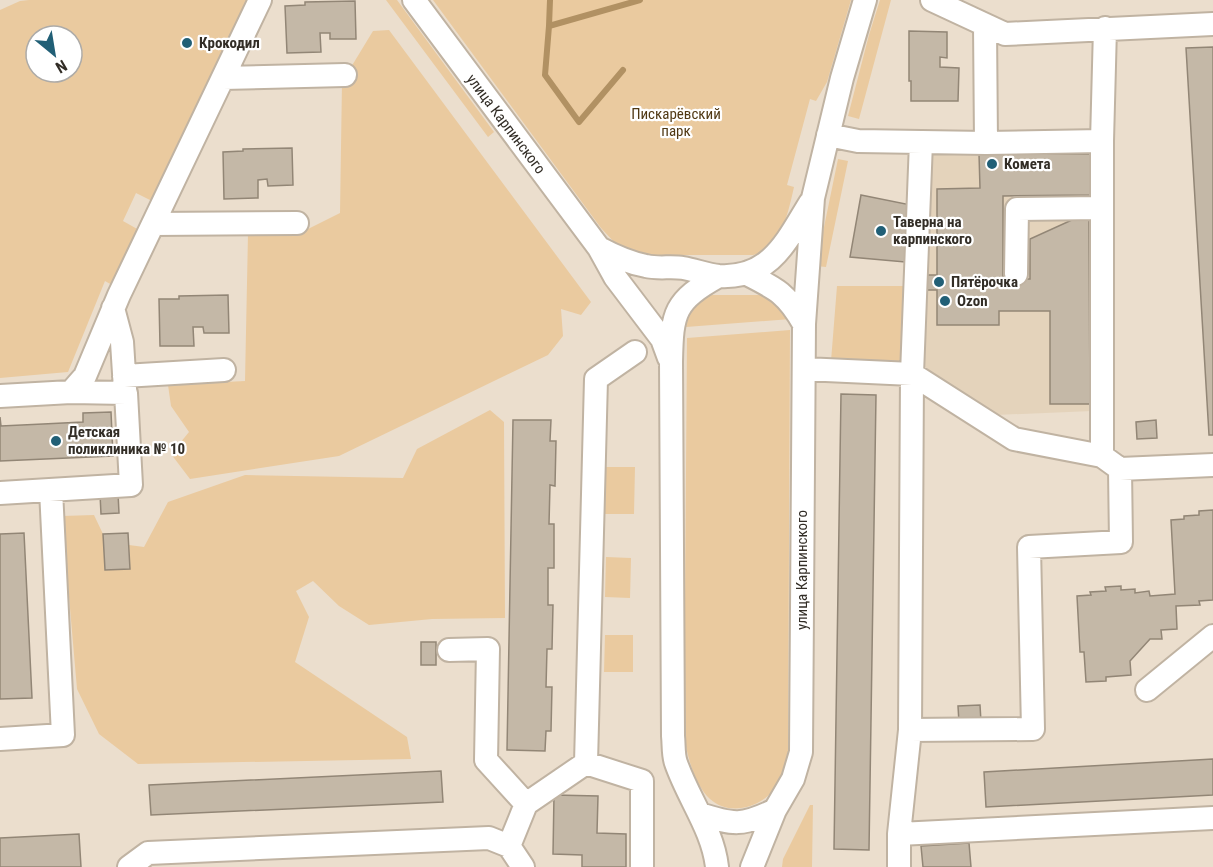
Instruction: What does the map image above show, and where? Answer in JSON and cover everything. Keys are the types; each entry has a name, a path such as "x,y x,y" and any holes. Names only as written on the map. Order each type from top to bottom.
{"street":[{"path":"71,392 85,376 113,308 260,0"},
{"name":"улица Карпинского","path":"414,0 599,248 615,277 662,339 671,362"},
{"name":"улица Карпинского","path":"752,867 775,810 793,779 801,752 804,324 813,198 844,68 865,0"},
{"path":"932,0 1005,34 1213,24"},
{"path":"985,26 986,143"},
{"path":"910,730 1033,729 1029,547 1121,542 1111,462 1102,208 1105,28"},
{"path":"223,78 345,75"},
{"path":"828,135 858,141 986,143 1102,141"},
{"path":"899,867 899,834 910,730 912,374 921,142"},
{"name":"улица Карпинского","path":"747,274 767,263 781,250 813,198"},
{"path":"1016,274 1017,209 1102,208"},
{"path":"153,224 297,223"},
{"name":"улица Карпинского","path":"599,248 626,261 648,267 680,268 719,276"},
{"path":"719,276 747,274 772,288 789,300 804,324"},
{"name":"улица Карпинского","path":"717,867 700,814 675,762 671,337 676,312 685,298 719,276"},
{"path":"0,493 131,485 122,342 113,308"},
{"path":"586,763 596,379 635,352"},
{"path":"804,369 912,374 1014,439 1111,462 1213,465"},
{"path":"0,396 71,392 224,370"},
{"path":"0,740 63,735 51,490"},
{"path":"1147,690 1213,636"},
{"path":"449,650 488,649 486,760 526,804"},
{"path":"509,846 526,804 586,763"},
{"path":"586,763 642,781 642,867"},
{"path":"700,814 737,824 755,820 775,810"},
{"path":"899,834 1213,818"},
{"path":"129,867 148,853 489,838 509,846 524,867"}],"shaded area":[{"path":"1093,146 1092,411 995,415 919,363 927,147"}],"green space":[{"path":"29,0 247,0 154,202 136,193 123,221 139,230 119,289 105,281 68,372 0,378 0,10 20,1"},
{"path":"386,0 397,0 494,132 488,137"},
{"name":"Пискарёвский парк","path":"433,0 851,0 827,82 816,101 810,99 787,185 794,187 792,197 782,228 771,245 753,255 650,255 631,251 615,243 601,228"},
{"path":"880,0 891,0 859,119 848,116"},
{"path":"389,30 591,302 581,315 561,309 563,336 548,355 339,456 190,479 171,454 189,432 171,406 168,385 245,381 248,234 300,233 340,213 342,82 373,31"},
{"path":"838,159 848,161 826,267 816,266"},
{"path":"837,286 909,286 907,364 831,361"},
{"path":"711,295 772,297 791,319 686,327 694,307"},
{"path":"790,330 788,752 781,777 767,797 743,808 726,807 710,799 704,793 692,769 684,735 687,338"},
{"path":"490,410 504,422 505,618 432,619 369,625 339,606 313,581 296,591 309,617 295,662 407,737 411,759 138,764 99,734 77,689 62,516 94,515 103,534 105,570 130,569 129,545 144,547 168,502 245,475 403,478 417,449"},
{"path":"605,467 635,467 634,514 605,514"},
{"path":"606,557 631,558 630,598 605,597"},
{"path":"605,635 633,635 633,672 604,672"},
{"path":"810,805 813,805 812,867 782,867 783,859"}],"building":[{"path":"355,1 356,39 330,39 330,33 320,33 321,52 287,53 285,6 305,5 305,2"},
{"path":"909,31 947,32 947,58 940,57 940,67 959,68 958,101 911,101"},
{"path":"1213,47 1213,435 1209,435 1186,48"},
{"path":"292,148 293,185 268,186 267,179 258,180 258,198 224,199 223,152 243,151 243,149"},
{"path":"979,154 1091,154 1091,195 1003,196 1003,279 1030,279 1030,239 1074,219 1089,219 1090,404 1050,404 1050,311 999,311 999,325 937,325 937,290 927,290 927,275 937,275 937,189 980,188"},
{"name":"Таверна на карпинского","path":"861,195 911,205 905,262 850,257"},
{"path":"228,295 229,333 204,333 203,327 193,327 194,346 160,346 159,299 179,299 179,296"},
{"path":"841,394 876,395 869,850 834,849"},
{"name":"Детская поликлиника № 10","path":"111,412 113,456 0,461 0,417 1,426 83,422 83,413"},
{"path":"513,420 551,420 550,441 556,441 555,486 550,485 549,524 554,524 554,568 548,568 548,605 553,605 552,649 547,649 546,687 552,687 551,731 546,731 545,751 507,750"},
{"path":"1156,420 1157,438 1137,439 1136,422"},
{"path":"118,493 119,513 101,514 100,494"},
{"path":"1213,510 1213,600 1199,601 1200,605 1176,606 1177,629 1161,630 1162,639 1150,639 1130,661 1131,675 1106,677 1106,681 1086,682 1084,652 1080,652 1077,596 1106,591 1105,587 1121,586 1121,590 1135,589 1135,593 1149,591 1150,596 1175,594 1171,520 1199,515 1199,511"},
{"path":"24,533 32,698 0,699 0,534"},
{"path":"128,533 130,569 105,570 103,534"},
{"path":"421,642 436,642 436,665 421,665"},
{"path":"980,705 981,722 959,723 958,706"},
{"path":"1213,759 1213,795 986,807 984,772"},
{"path":"441,771 443,802 151,815 149,785"},
{"path":"554,795 598,796 597,833 626,834 626,867 582,867 582,855 553,854"},
{"path":"79,834 81,867 0,867 0,838"},
{"path":"969,843 971,867 923,867 921,846"}],"waterway":[{"path":"550,0 549,26 640,0"},
{"path":"549,26 545,75 579,122 623,70"}],"place":[{"name":"Крокодил","path":"187,43"},
{"name":"Комета","path":"992,164"},
{"name":"Таверна на карпинского","path":"881,231"},
{"name":"Пятёрочка","path":"939,282"},
{"name":"Ozon","path":"945,301"},
{"name":"Детская поликлиника № 10","path":"56,441"}]}
